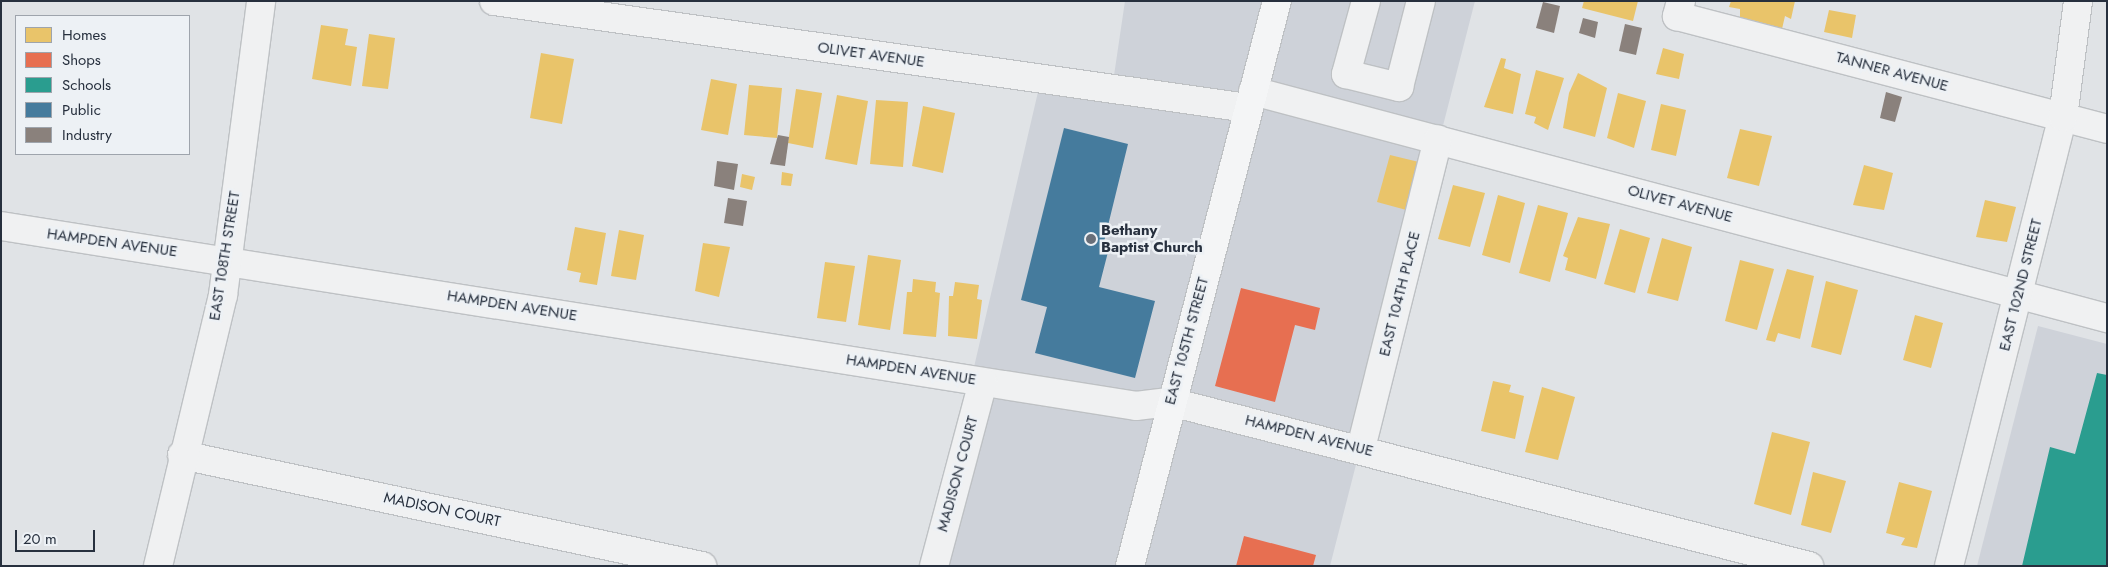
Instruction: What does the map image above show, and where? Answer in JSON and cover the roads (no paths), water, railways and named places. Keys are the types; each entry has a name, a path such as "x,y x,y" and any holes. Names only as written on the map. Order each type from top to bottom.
{"main road":[{"name":"EAST 105TH STREET","path":"1130,566 1171,402 1277,1"}],"street":[{"name":"EAST 108TH STREET","path":"158,566 182,455 222,295 261,1"},
{"name":"OLIVET AVENUE","path":"494,1 1251,99 1366,120 2107,318"},
{"path":"1366,1 1346,74 1399,87 1421,1"},
{"name":"EAST 102ND STREET","path":"1949,566 2063,117 2078,1"},
{"name":"TANNER AVENUE","path":"1679,9 2107,129"},
{"path":"1366,120 1376,82"},
{"name":"EAST 104TH PLACE","path":"1361,448 1438,139"},
{"name":"HAMPDEN AVENUE","path":"1,226 226,259 1139,406 1171,402 1361,448 1809,566"},
{"name":"MADISON COURT","path":"934,566 983,382"},
{"name":"MADISON COURT","path":"182,455 702,566"}],"place":[{"name":"Bethany Baptist Church","path":"1091,239"}]}
